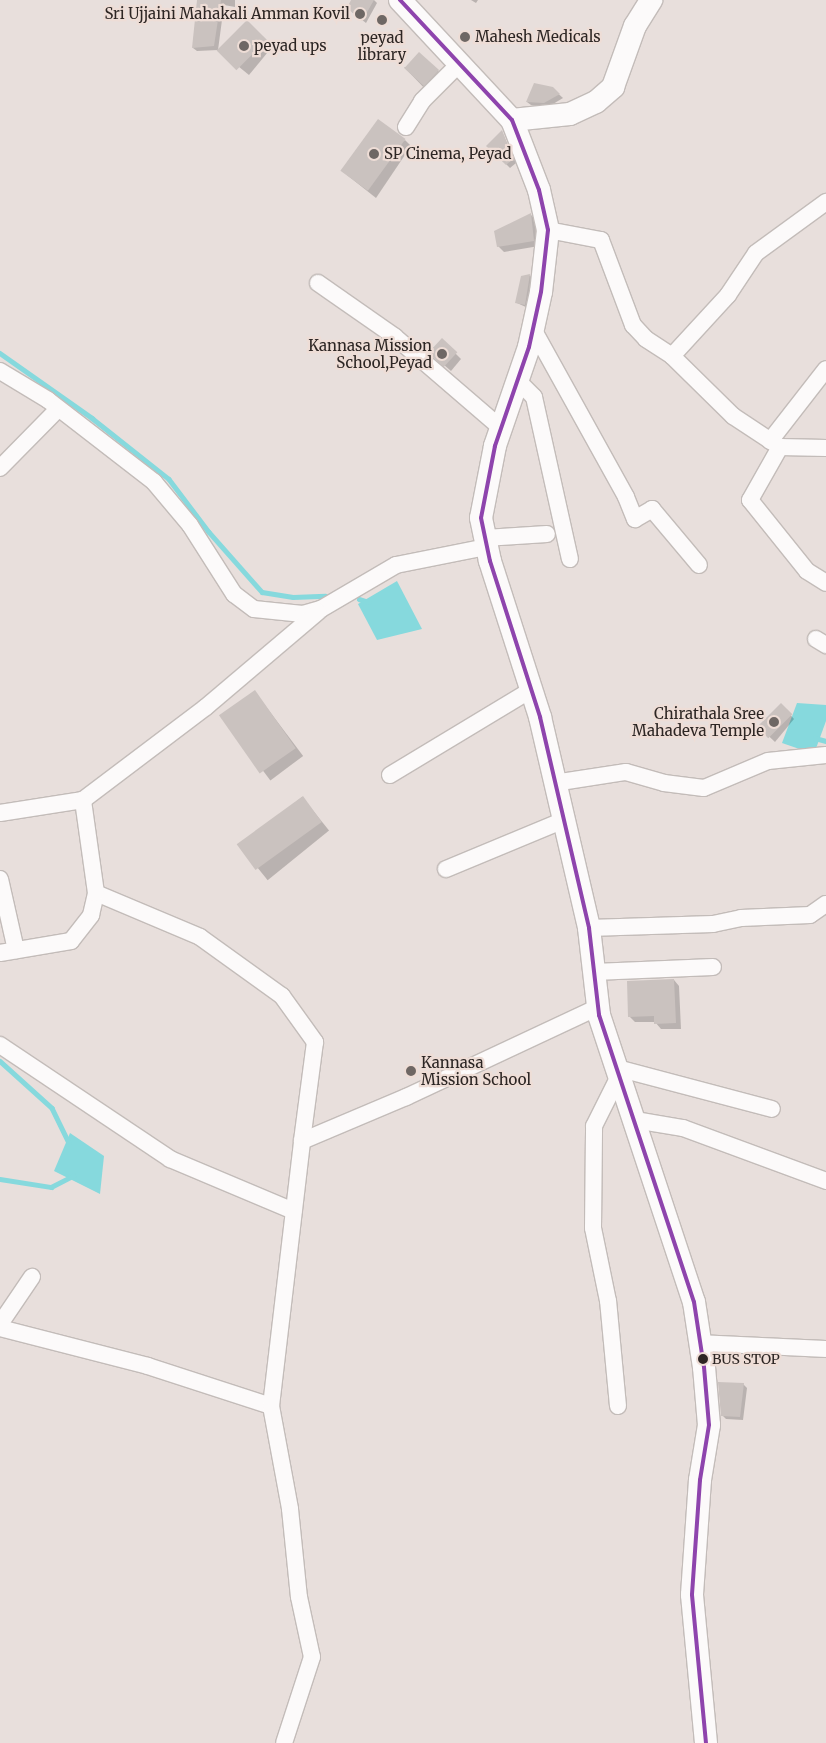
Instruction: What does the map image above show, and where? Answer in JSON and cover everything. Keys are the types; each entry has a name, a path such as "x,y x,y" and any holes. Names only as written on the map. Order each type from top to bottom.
{"main road":[{"path":"400,0 512,120 539,190 548,230 533,329 501,428 481,518 485,542 531,690 589,928 598,1008 694,1302 709,1425 700,1480 692,1595 706,1743"},
{"path":"512,120 570,114 596,102 613,87 635,26 651,0"}],"street":[{"path":"406,127 422,101 460,63"},
{"path":"675,360 722,302 756,253 826,202"},
{"path":"548,230 601,240 633,325 646,339 675,360 733,416 775,444 826,448"},
{"path":"318,283 394,336 501,428"},
{"path":"533,329 626,497 634,519 652,509 699,565"},
{"path":"826,370 775,444 750,500 807,571 826,583"},
{"path":"0,371 58,409 154,482 190,525 234,594 244,603 254,609 281,613 303,614 321,609"},
{"path":"518,380 534,397 570,559"},
{"path":"0,468 58,409"},
{"path":"0,813 83,800 206,707 321,609 396,565 485,542 547,534"},
{"path":"390,775 531,690"},
{"path":"554,783 626,772 664,783 704,788 768,761 826,755"},
{"path":"0,879 8,952 71,941 91,915 96,893 83,800"},
{"path":"446,869 562,821"},
{"path":"96,893 200,937 282,996 315,1042 271,1406 290,1509 299,1597 312,1657 284,1743"},
{"path":"589,928 713,924 742,918 810,915 826,904"},
{"path":"594,972 713,967"},
{"path":"302,1141 406,1097 598,1008"},
{"path":"0,1046 170,1158 294,1211"},
{"path":"618,1406 608,1301 593,1228 594,1126 619,1071 772,1109"},
{"path":"635,1120 683,1128 826,1181"},
{"path":"0,1324 32,1277"},
{"path":"0,1328 148,1366 271,1406"},
{"path":"700,1343 826,1349"}],"water":[{"path":"397,581 422,629 377,640 358,604"},
{"path":"797,703 826,705 826,721 814,754 782,743"},
{"path":"70,1133 104,1156 100,1194 54,1171"}],"building":[{"path":"197,0 221,0 214,46 192,48"},
{"name":"Sri Ujjaini Mahakali Amman Kovil","path":"351,0 374,0 362,21 347,8"},
{"name":"peyad ups","path":"247,20 267,40 236,70 217,50"},
{"path":"419,52 439,70 424,86 404,68"},
{"path":"534,83 553,87 560,94 544,103 526,102"},
{"name":"SP Cinema, Peyad","path":"378,119 406,139 368,191 340,171"},
{"path":"502,130 513,159 506,165 486,146"},
{"path":"531,213 534,241 497,247 494,231"},
{"path":"530,274 525,305 515,303 521,276"},
{"name":"Kannasa Mission School,Peyad","path":"442,338 457,352 444,367 428,353"},
{"path":"255,690 296,748 260,773 219,715"},
{"name":"Chirathala Sree Mahadeva Temple","path":"781,703 792,714 768,738 757,727"},
{"path":"303,796 322,822 255,870 237,844"},
{"path":"674,979 676,1023 654,1024 654,1016 628,1017 627,981"},
{"path":"718,1382 744,1383 740,1417 721,1416"}],"waterway":[{"path":"0,353 92,418 169,479 209,532 262,592 293,597 325,596"},
{"path":"359,599 369,602"},
{"path":"815,738 826,741"},
{"path":"0,1061 52,1108 69,1143"},
{"path":"0,1179 51,1187 73,1176"}],"transit line":[{"path":"400,0 512,120 539,190 548,230 541,292 529,347 495,446 481,518 490,561 540,717 589,928 599,1015 694,1302 704,1367 709,1425 700,1480 692,1595 706,1743"}],"place":[{"name":"Sri Ujjaini Mahakali Amman Kovil","path":"360,14"},
{"name":"peyad library","path":"382,20"},
{"name":"Mahesh Medicals","path":"465,37"},
{"name":"peyad ups","path":"244,46"},
{"name":"SP Cinema, Peyad","path":"374,154"},
{"name":"Kannasa Mission School,Peyad","path":"442,354"},
{"name":"Chirathala Sree Mahadeva Temple","path":"774,722"},
{"name":"Kannasa Mission School","path":"411,1071"},
{"name":"BUS STOP","path":"703,1359"}]}
